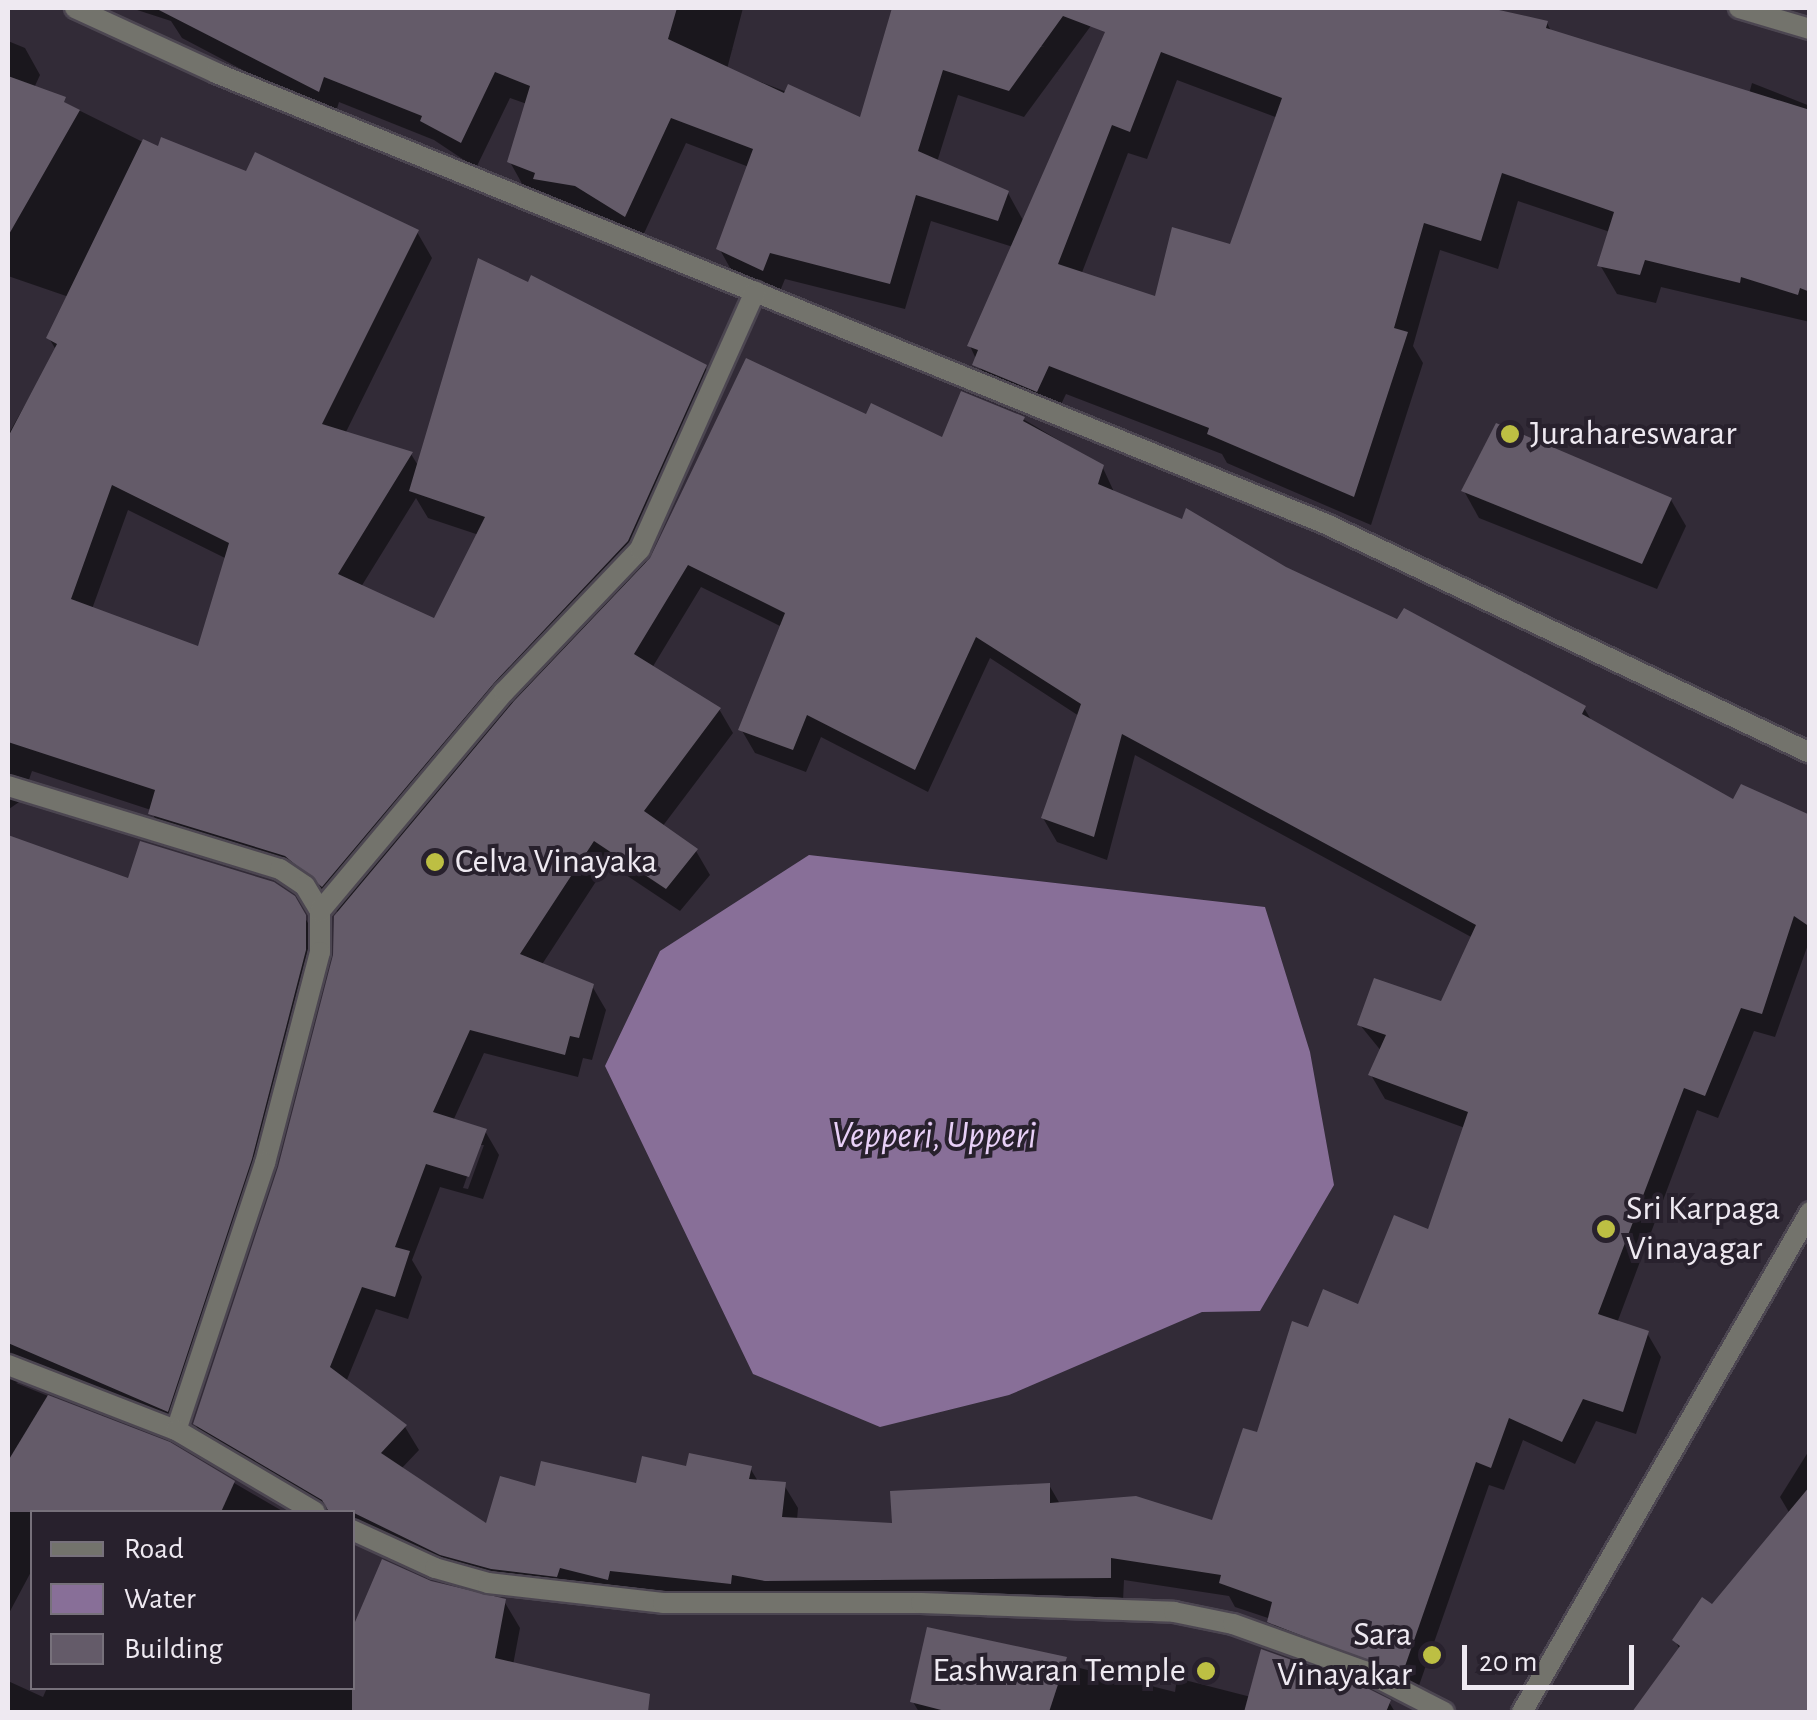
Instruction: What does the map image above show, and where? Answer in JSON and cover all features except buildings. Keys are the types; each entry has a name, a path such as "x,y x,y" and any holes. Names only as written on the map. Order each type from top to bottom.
{"street":[{"path":"75,8 216,72 1326,524 1810,753"},
{"path":"1739,8 1810,29"},
{"path":"320,911 504,692 640,549 756,292"},
{"path":"8,786 280,868 305,886 320,911 320,952 264,1163 176,1430"},
{"path":"1522,1712 1807,1222"},
{"path":"8,1365 176,1430 312,1510"},
{"path":"355,1531 434,1568 488,1583 663,1603 921,1603 1174,1612 1234,1624 1364,1671 1444,1712"}],"water":[{"name":"Vepperi, Upperi","path":"809,855 1265,907 1310,1052 1334,1185 1260,1311 1202,1312 1009,1395 880,1427 753,1374 605,1066 660,951"}],"place":[{"name":"Jurahareswarar","path":"1510,434"},
{"name":"Celva Vinayaka","path":"435,862"},
{"name":"Sri Karpaga Vinayagar","path":"1606,1229"},
{"name":"Sara Vinayakar","path":"1432,1655"},
{"name":"Eashwaran Temple","path":"1206,1671"}]}
